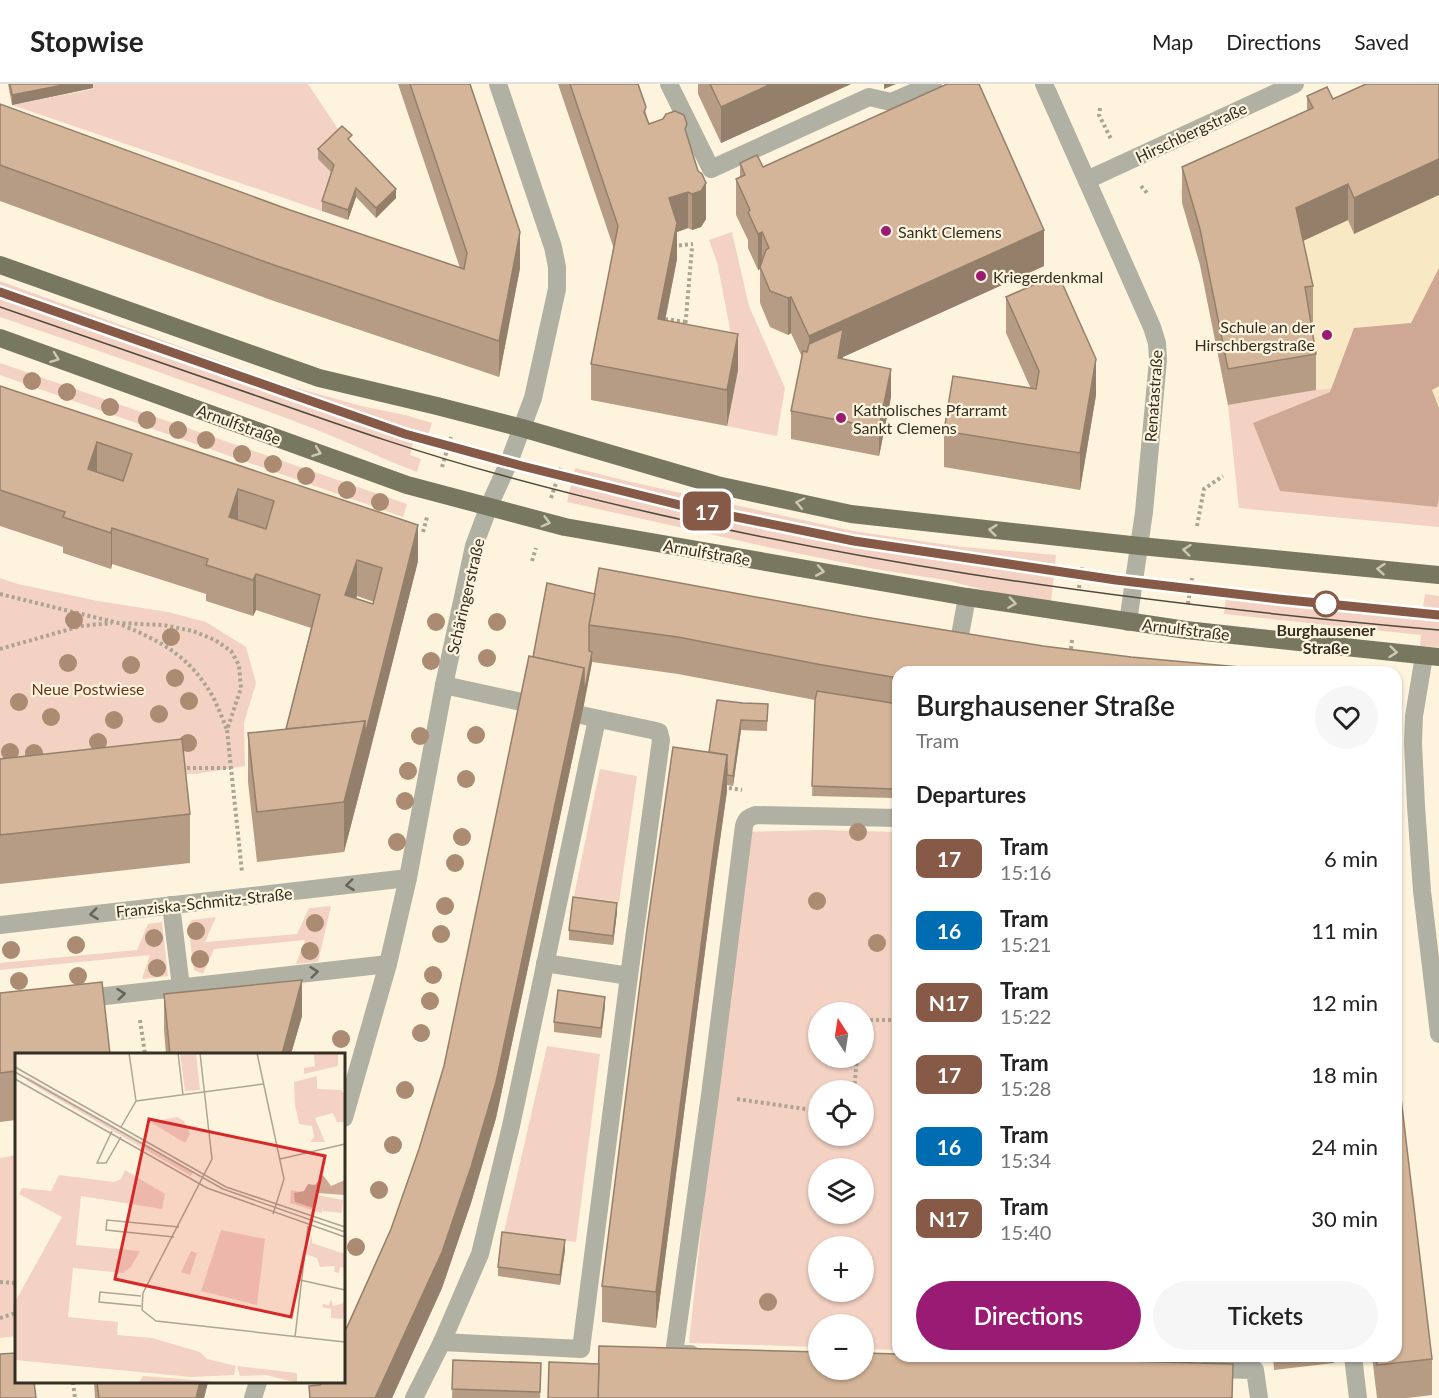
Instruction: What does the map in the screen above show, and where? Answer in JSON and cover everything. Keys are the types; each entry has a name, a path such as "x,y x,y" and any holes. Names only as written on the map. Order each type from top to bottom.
{"main road":[{"path":"0,265 319,378 522,428 717,486 851,514 1140,546 1439,575"},
{"name":"Arnulfstraße","path":"0,338 407,485 565,527 967,597 1128,622 1431,656"}],"street":[{"name":"Schäringerstraße","path":"345,1114 388,964 408,878 444,685 474,546 533,398 557,289 553,247 498,84"},
{"path":"669,84 711,170 869,97 891,102 933,84"},
{"name":"Renatastraße","path":"1044,84 1152,327 1157,343 1158,360 1140,546 1128,622"},
{"name":"Hirschbergstraße","path":"1087,180 1295,84"},
{"path":"954,666 967,597"},
{"path":"1431,656 1414,716 1413,743 1422,891 1439,1034"},
{"path":"444,685 526,703"},
{"path":"414,1398 442,1342 480,1254 511,1126 545,963 589,717 656,730 661,735 657,777 629,976 587,1350 442,1342"},
{"path":"708,1355 668,1353 710,1095 746,820 750,816 767,815 892,818"},
{"name":"Franziska-Schmitz-Straße","path":"0,925 408,878"},
{"path":"171,905 181,987"},
{"path":"545,963 629,976"},
{"path":"68,1000 388,964"},
{"path":"1354,1362 1358,1398"},
{"path":"1197,1368 1255,1363 1259,1398"},
{"path":"253,1398 258,1383"}],"path":[{"path":"672,246 693,246 685,330"},
{"path":"665,319 686,322"},
{"path":"423,532 459,412"},
{"path":"532,561 570,442"},
{"path":"1186,630 1193,551 1204,489 1222,476"},
{"path":"1071,649 1085,540"},
{"path":"0,594 118,622 193,631 215,640 231,651 239,665 241,688 227,730"},
{"path":"0,648 81,626 118,622 167,646 186,660 214,699 227,730 244,897"},
{"path":"173,768 231,768"},
{"path":"723,787 747,792 750,816"},
{"path":"135,993 145,1053"},
{"path":"874,1020 892,1020"},
{"path":"710,1095 808,1109"},
{"path":"0,1282 15,1283"},
{"path":"0,1313 9,1315"},
{"path":"0,1318 15,1313"},
{"path":"73,1383 75,1398"}],"shaded area":[{"name":"Schule an der Hirschbergstraße","path":"1412,84 1439,84 1439,527 1239,508 1228,405 1200,265 1179,190"},
{"path":"1439,268 1439,386 1432,390 1439,408 1439,499 1437,507 1280,491 1253,423 1330,392 1354,328 1411,323"}],"green space":[{"path":"92,84 308,84 342,135 334,174 322,211 12,105 93,89"},
{"path":"732,232 749,306 785,388 777,436 727,426 738,370 717,262 709,240"},
{"path":"0,281 283,384 432,423 428,435 416,432 410,455 421,459 417,472 321,431 0,317"},
{"path":"0,363 407,504 403,517 0,375"},
{"path":"1419,380 1439,420 1439,527 1239,508 1228,405 1316,390"},
{"path":"575,468 853,531 962,547 1056,555 1051,602 781,550 567,502"},
{"name":"Neue Postwiese","path":"0,578 18,584 98,601 168,612 206,622 246,647 256,683 244,723 245,766 196,774 58,776 0,782"},
{"path":"1227,588 1423,608 1425,594 1439,596 1439,647 1420,646 1421,635 1224,614"},
{"path":"600,769 637,776 619,902 574,896"},
{"path":"821,830 892,832 892,1350 874,1349 874,1314 808,1314 808,1347 689,1343 743,832"},
{"path":"331,906 318,962 296,964 305,940 214,949 203,974 194,970 188,926 192,920 216,917 205,942 297,934 309,908"},
{"path":"162,922 168,976 142,979 150,955 0,970 0,963 137,950 148,924"},
{"path":"547,1046 600,1054 576,1242 504,1232"},
{"path":"15,1155 15,1336 0,1338 0,1158"}],"building":[{"path":"10,84 68,84 12,95"},
{"path":"410,84 470,84 520,232 499,341 271,264 0,165 0,104 290,210 464,269 467,253"},
{"path":"570,84 638,84 649,124 675,111 684,115 687,124 685,129 698,171 706,183 701,191 692,194 688,192 669,198 677,223 658,319 738,334 727,390 591,364 618,226"},
{"path":"710,84 771,84 721,107"},
{"name":"Sankt Clemens","path":"947,84 979,84 1044,230 809,336 791,297 770,291 760,267 766,250 769,248 762,232 758,234 736,179 745,175 740,163 757,155 763,167"},
{"path":"1366,84 1439,84 1439,159 1354,198 1348,184 1296,208 1313,286 1305,287 1316,354 1228,369 1200,229 1182,167 1313,108 1307,96 1327,87 1333,99"},
{"path":"342,126 352,135 348,139 396,189 376,208 356,188 348,210 322,201 334,165 318,149"},
{"path":"1058,274 1096,359 1080,453 944,431 953,376 1036,389 1039,371 1006,297"},
{"path":"843,329 838,358 891,369 879,428 791,411 803,351 807,352 809,344"},
{"path":"0,386 418,525 365,735 365,721 286,729 320,595 256,574 253,580 206,565 208,559 112,528 111,533 63,517 65,512 0,490","holes":["97,442 132,454 123,481 88,469","238,489 274,501 266,529 229,517","357,560 382,568 373,604 345,595"]},
{"path":"599,568 865,617 1043,646 1229,666 892,666 892,677 678,637 589,625"},
{"path":"547,583 595,594 589,625 589,651 592,652 584,695 584,668 533,657"},
{"path":"529,656 584,668 496,1082 471,1167 442,1252 375,1398 310,1398 309,1386 321,1383 345,1383 345,1332 391,1229 419,1149 444,1066"},
{"path":"817,691 892,703 892,789 812,786"},
{"path":"717,700 768,704 767,721 741,720 733,776 727,775 727,755 709,752"},
{"path":"365,721 344,802 257,812 248,733"},
{"path":"182,739 190,814 0,835 0,759"},
{"path":"673,747 727,755 656,1292 602,1286 647,928"},
{"path":"573,897 617,903 613,936 569,930"},
{"path":"302,980 282,1053 170,1053 164,994"},
{"path":"102,982 110,1053 15,1053 15,1071 0,1073 0,993"},
{"path":"558,990 605,997 601,1028 554,1022"},
{"path":"1402,1106 1432,1359 1377,1365 1377,1362 1402,1362"},
{"path":"502,1232 565,1240 560,1275 498,1267"},
{"path":"599,1346 808,1352 808,1380 874,1380 874,1353 892,1354 892,1362 1233,1364 1232,1398 598,1398"},
{"path":"15,1353 15,1383 34,1383 36,1398 0,1398 0,1354"},
{"path":"453,1360 541,1363 540,1392 452,1389"},
{"path":"549,1362 599,1364 598,1398 548,1398"},
{"path":"97,1383 200,1383 196,1398 99,1398"}],"tram line":[{"path":"0,292 405,433 692,508 854,541 1134,583 1439,616"},
{"name":"17","path":"0,292 405,434 692,508 854,541 1134,583 1439,615"},
{"path":"0,307 440,457 616,505 732,531 966,574 1202,606 1439,630"}],"place":[{"name":"Sankt Clemens","path":"886,231"},
{"name":"Kriegerdenkmal","path":"981,276"},
{"name":"Schule an der Hirschbergstraße","path":"1327,335"},
{"name":"Katholisches Pfarramt Sankt Clemens","path":"841,418"},
{"name":"Burghausener Straße","path":"1326,604"}]}
